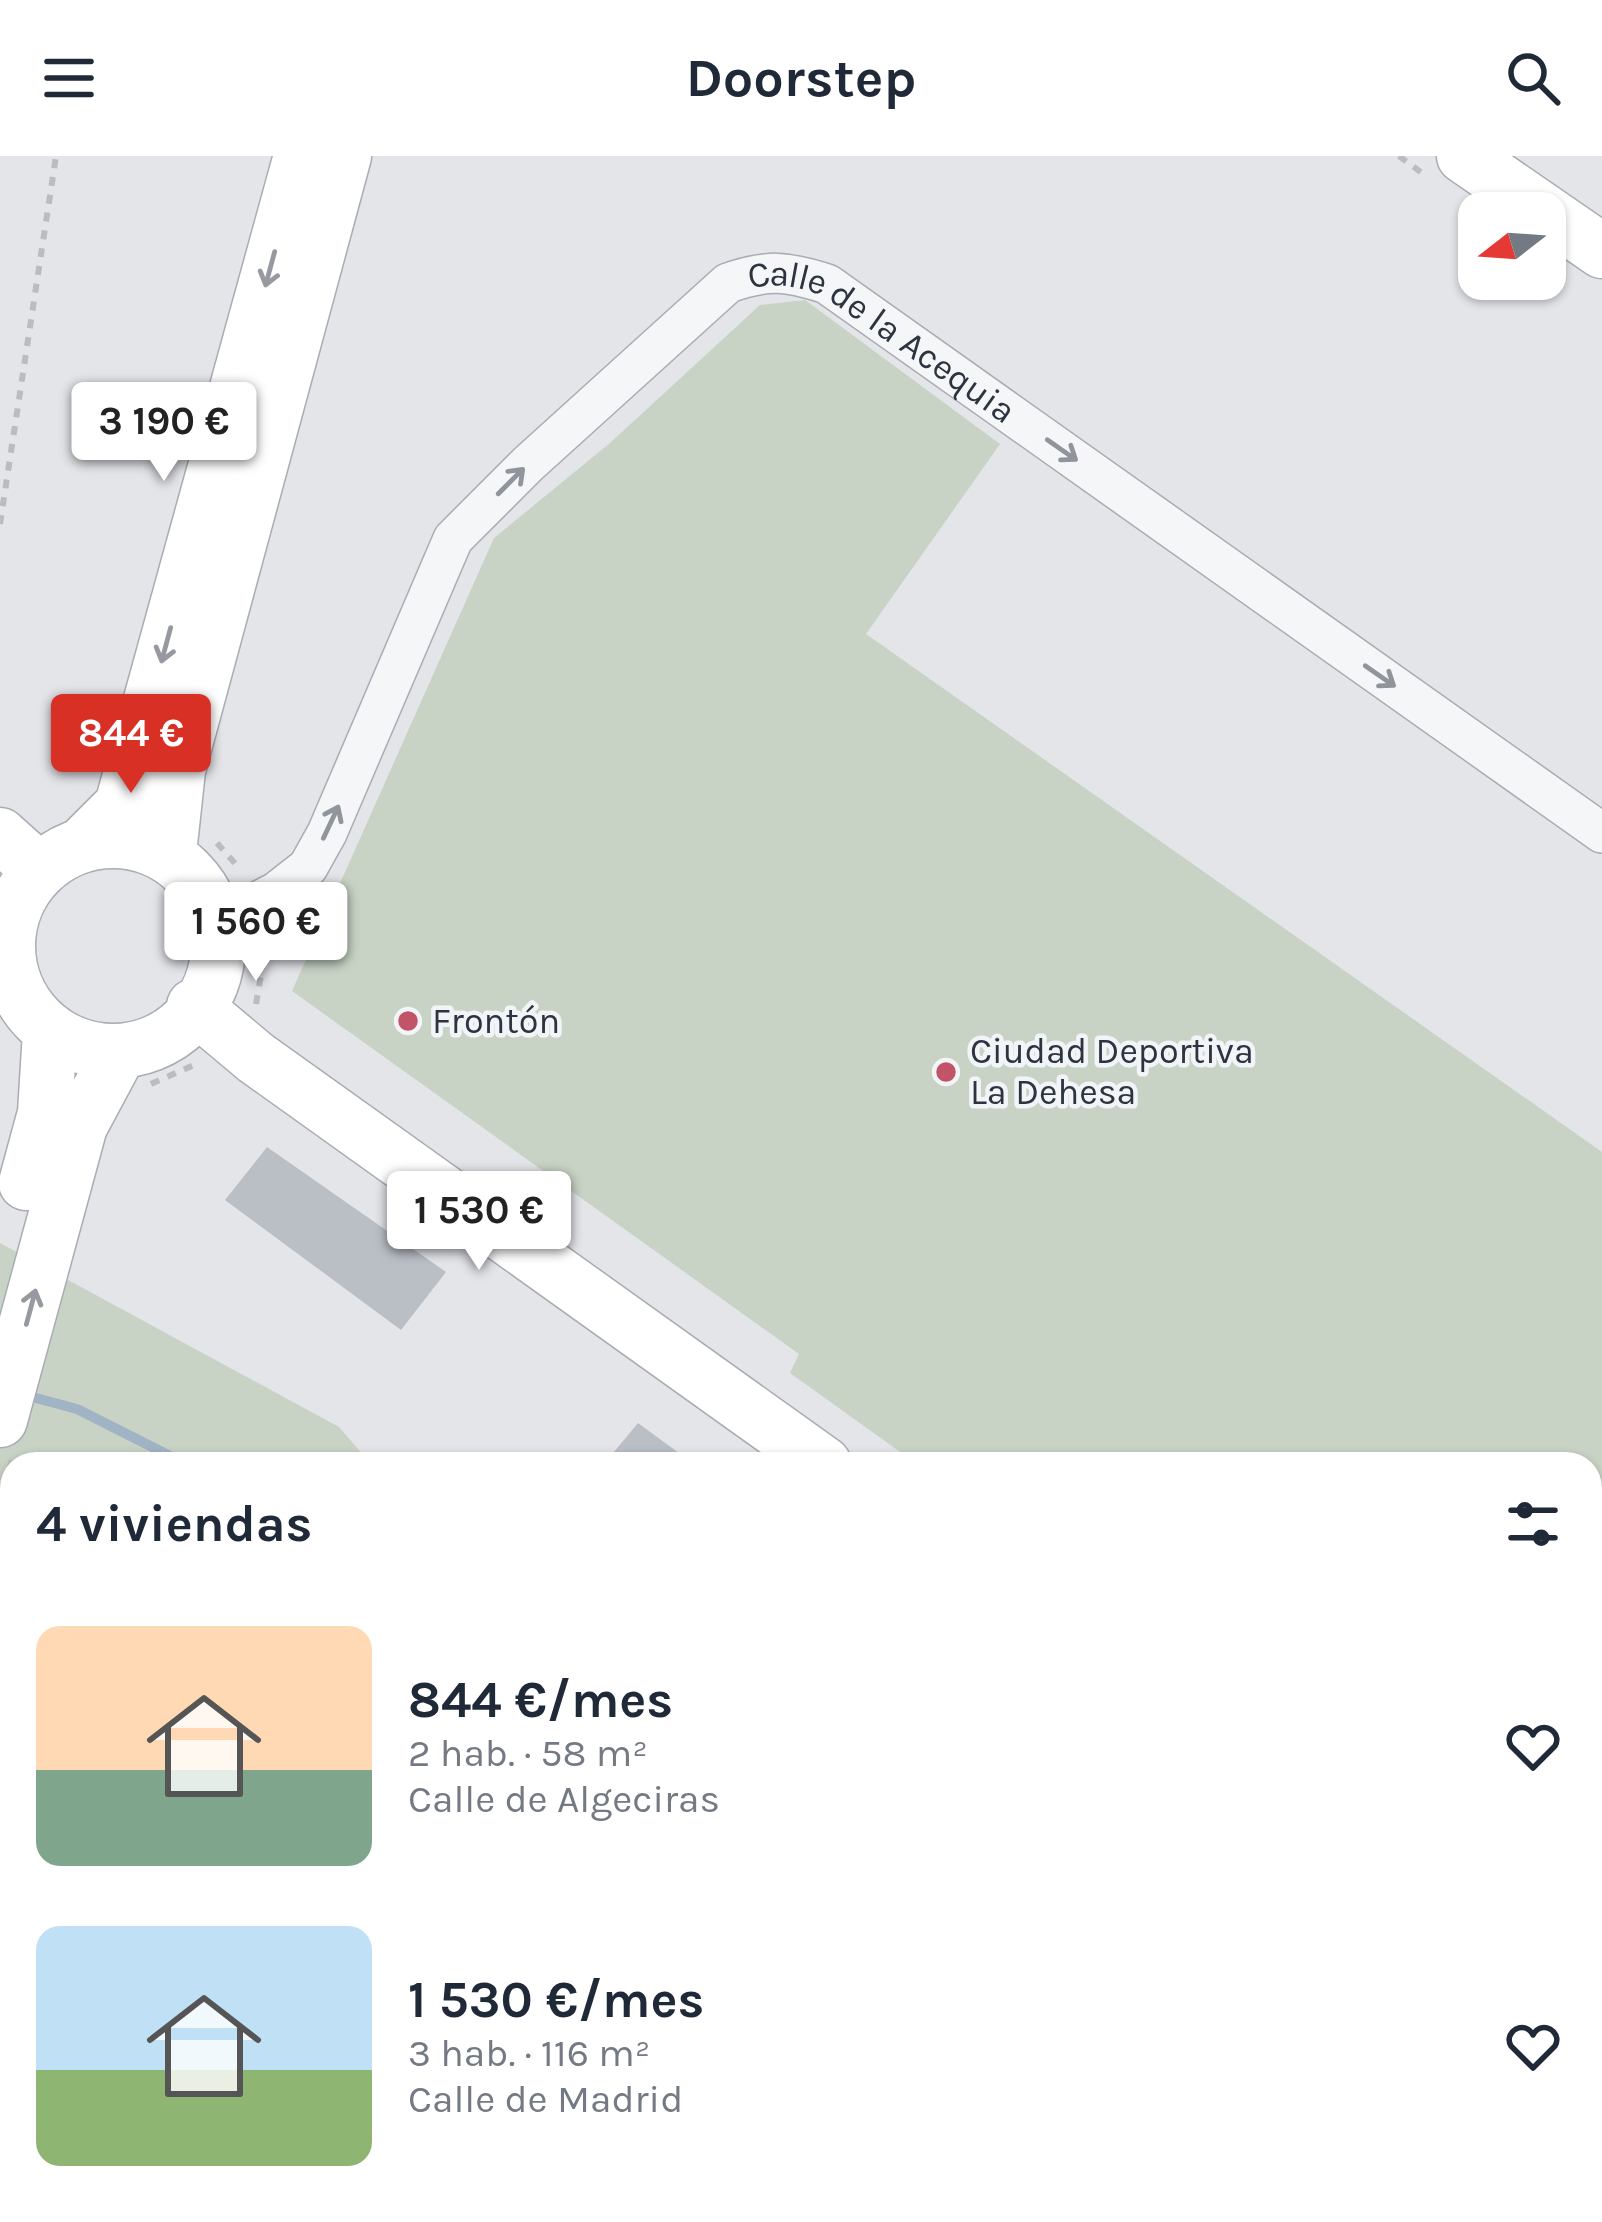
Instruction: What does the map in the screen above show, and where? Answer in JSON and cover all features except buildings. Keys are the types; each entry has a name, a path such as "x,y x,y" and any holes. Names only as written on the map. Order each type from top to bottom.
{"street":[{"path":"21,895 116,840 169,853 204,888 216,922 217,962 177,1032 149,1047 119,1053 88,1050 50,1032 24,1005 21,895 122,805 301,156"},
{"path":"169,853 178,770 344,156"},
{"path":"1464,156 1602,251"},
{"name":"Calle de la Acequia","path":"216,922 276,892 308,867 453,539 528,464 728,283 762,271 796,274 826,284 1602,833"},
{"path":"194,1006 256,1058 807,1452"},
{"path":"0,1420 53,1152 45,1113 50,1032"},
{"path":"0,1278 53,1152 80,1126 119,1053"}],"path":[{"path":"0,524 56,156"}],"green space":[{"name":"Ciudad Deportiva La Dehesa","path":"805,300 1000,444 866,634 1602,1152 1602,1452 900,1452 790,1373 799,1354 292,991 494,538 610,443 760,305"},
{"path":"0,1243 339,1427 361,1452 0,1452"}],"waterway":[{"path":"21,1394 77,1409 162,1452"}],"place":[{"name":"Frontón","path":"408,1021"},
{"name":"Ciudad Deportiva La Dehesa","path":"946,1072"}]}
